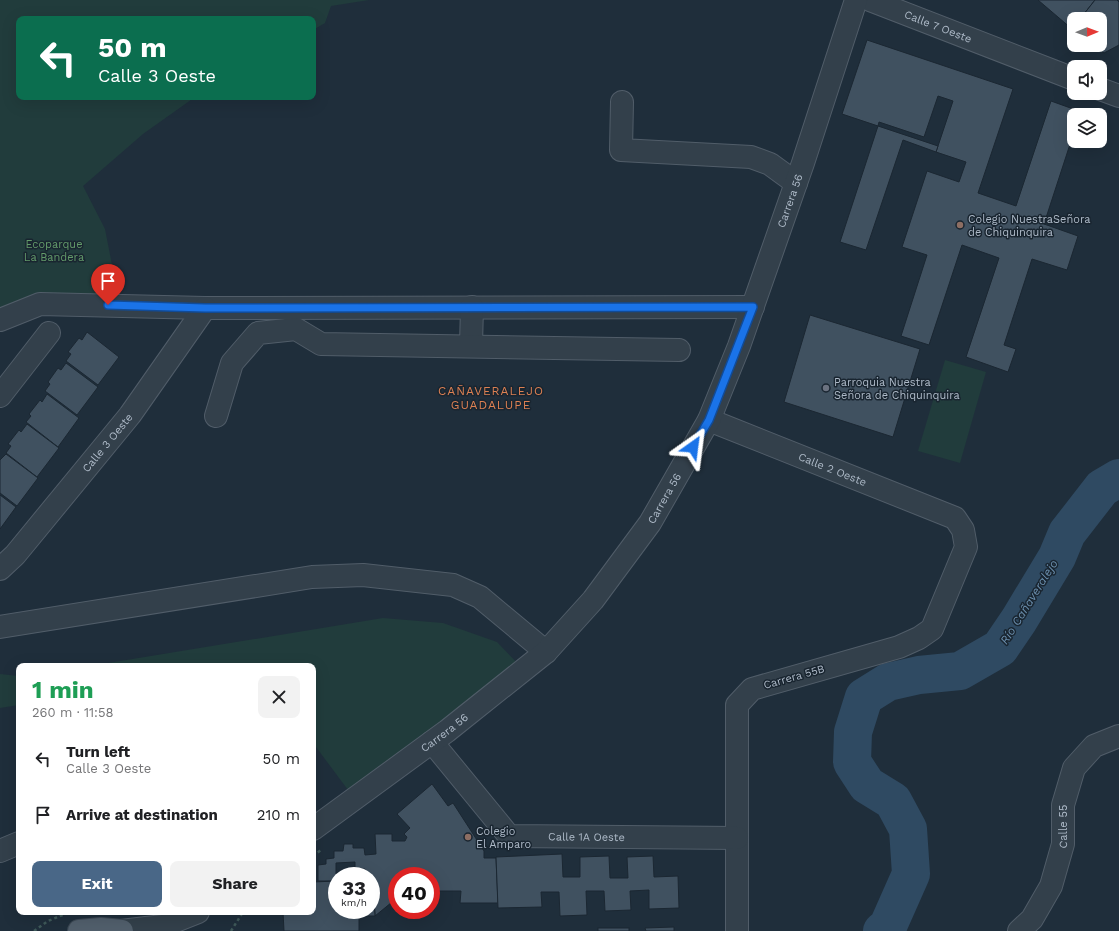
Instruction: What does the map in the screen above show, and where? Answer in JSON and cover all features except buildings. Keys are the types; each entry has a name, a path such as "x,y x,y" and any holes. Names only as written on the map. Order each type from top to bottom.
{"main road":[{"path":"79,931 101,929 121,931"}],"street":[{"name":"Carrera 56","path":"316,827 432,742 546,652 593,600 650,522 709,420 753,307 796,183 856,0"},
{"name":"Calle 7 Oeste","path":"870,0 1067,76"},
{"path":"1107,92 1119,96"},
{"path":"622,102 621,150 751,157 770,164 796,183"},
{"path":"0,320 40,304 205,308 753,307"},
{"path":"472,307 472,345"},
{"name":"Calle 3 Oeste","path":"0,569 15,555 130,416 205,308"},
{"path":"216,416 232,363 258,333 296,329 322,344 472,345 680,350"},
{"path":"0,396 49,334"},
{"name":"Calle 2 Oeste","path":"709,420 955,518"},
{"name":"Carrera 55B","path":"737,931 737,705 752,689 899,647 919,638 932,629 966,547 963,530 955,518"},
{"path":"0,627 312,577 363,575 453,585 480,597 546,652"},
{"name":"Calle 55","path":"1019,931 1032,920 1051,886 1063,844 1063,805 1074,768 1094,746 1119,736"},
{"name":"Calle 1A Oeste","path":"432,742 508,836 737,838"},
{"path":"0,851 16,844"},
{"path":"121,931 163,926 190,915"},
{"path":"199,931 207,915"}],"path":[{"path":"34,931 48,921 61,915"},
{"path":"231,931 242,915"}],"green space":[{"name":"Ecoparque La Bandera","path":"0,0 369,0 331,6 325,23 316,28 316,16 16,16 16,100 191,100 143,134 83,186 105,229 113,270 108,305 0,320"},
{"path":"945,360 986,372 960,463 918,451"},
{"path":"383,618 443,623 497,642 524,670 354,798 316,747 316,663 108,663"},
{"path":"0,674 16,676 16,705 0,708"}],"waterway":[{"name":"Río Cañaveralejo","path":"882,931 888,926 911,874 908,829 893,801 867,785 852,762 853,732 864,697 888,682 919,675 960,671 1000,648 1019,620 1057,557 1067,533 1102,488 1119,478"}],"place":[{"name":"Colegio NuestraSeñora de Chiquinquira","path":"960,225"},
{"name":"Parroquia Nuestra Señora de Chiquinquira","path":"826,388"},
{"name":"Colegio El Amparo","path":"468,837"}],"district":[{"name":"CAÑAVERALEJO GUADALUPE","path":"491,398"}],"route":[{"path":"108,305 205,308 753,307 709,420 693,447"}]}
